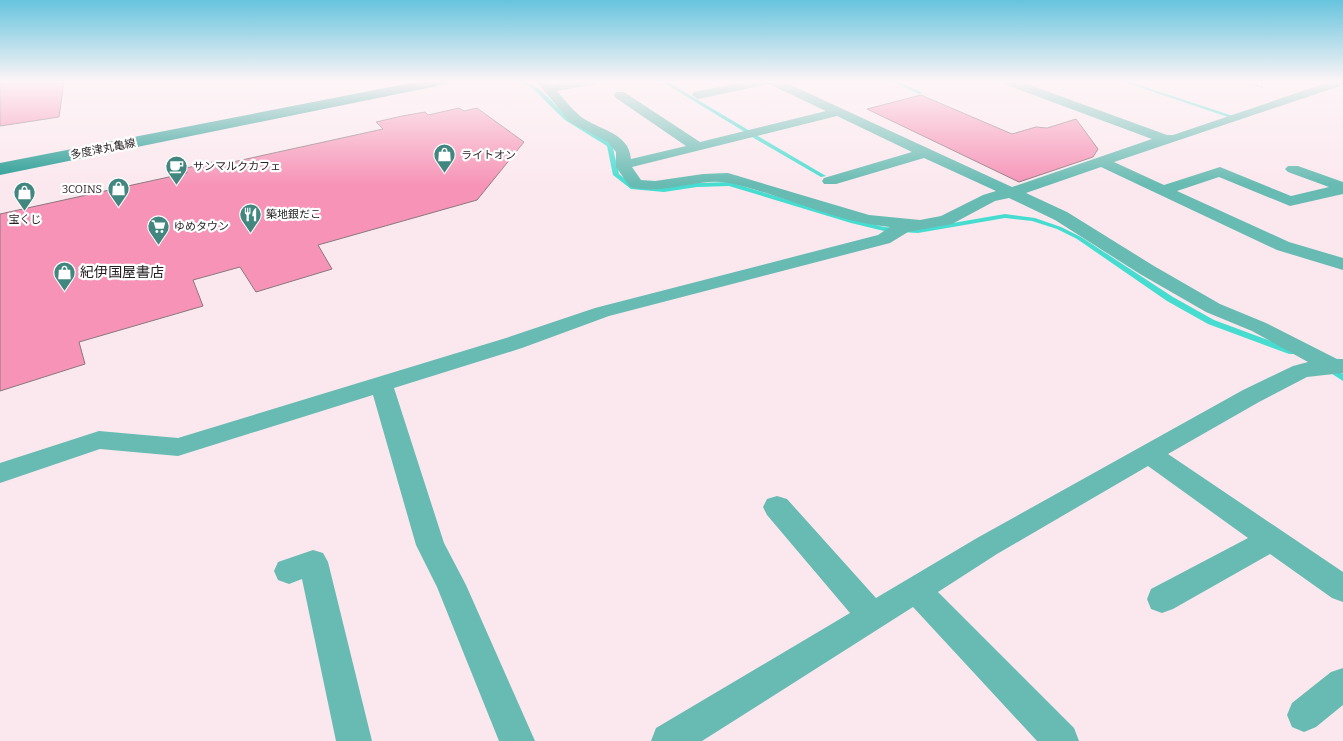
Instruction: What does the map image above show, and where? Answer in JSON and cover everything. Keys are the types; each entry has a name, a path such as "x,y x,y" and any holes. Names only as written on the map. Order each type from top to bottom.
{"main road":[{"name":"多度津丸亀線","path":"0,169 268,116"}],"street":[{"path":"573,116 613,139 623,152 624,167 636,184 656,186 703,179 728,178 868,220 911,226"},
{"path":"646,116 697,147"},
{"path":"634,162 824,116"},
{"path":"846,116 1061,216 1147,270 1213,308 1259,327 1339,367"},
{"path":"1102,116 1165,139"},
{"path":"0,473 99,440 178,447 514,343 602,312 884,239 911,226 946,220 989,198 1011,194 1165,139 1174,139 1242,116"},
{"path":"830,181 924,153"},
{"path":"1102,162 1282,246 1343,264"},
{"path":"1293,169 1343,188"},
{"path":"1162,191 1220,172 1290,201 1343,188"},
{"path":"668,741 987,546 1251,396 1301,371 1339,367"},
{"path":"382,384 430,544 451,585 517,741"},
{"path":"1149,454 1343,589"},
{"path":"777,507 872,616"},
{"path":"1162,599 1271,538"},
{"path":"289,570 313,562 354,741"},
{"path":"916,589 1061,741"},
{"path":"1304,715 1343,684"}],"building":[{"path":"0,116 59,116 59,117 0,126"},
{"name":"ゆめタウン","path":"402,116 487,116 524,142 477,200 318,245 332,269 256,292 240,267 193,280 203,306 79,342 85,364 0,391 0,214 187,173 186,168 217,161 219,165 383,129 376,122"},
{"path":"881,116 969,116 1012,134 1036,127 1047,128 1076,119 1098,149 1093,157 1019,182"}],"waterway":[{"path":"563,116 610,145 616,175 631,187 664,190 697,185 729,184 853,222 884,229 918,231 1005,216 1033,219 1059,228 1079,238 1170,299 1211,322 1292,352"},
{"path":"721,116 747,131"},
{"path":"1229,116 1233,117"},
{"path":"754,136 823,176"},
{"path":"1329,368 1343,378"}],"place":[{"name":"ライトオン","path":"445,174"},
{"name":"サンマルクカフェ","path":"177,185"},
{"name":"3COINS","path":"118,208"},
{"name":"宝くじ","path":"25,212"},
{"name":"築地銀だこ","path":"250,233"},
{"name":"ゆめタウン","path":"158,245"},
{"name":"紀伊国屋書店","path":"64,291"}]}
